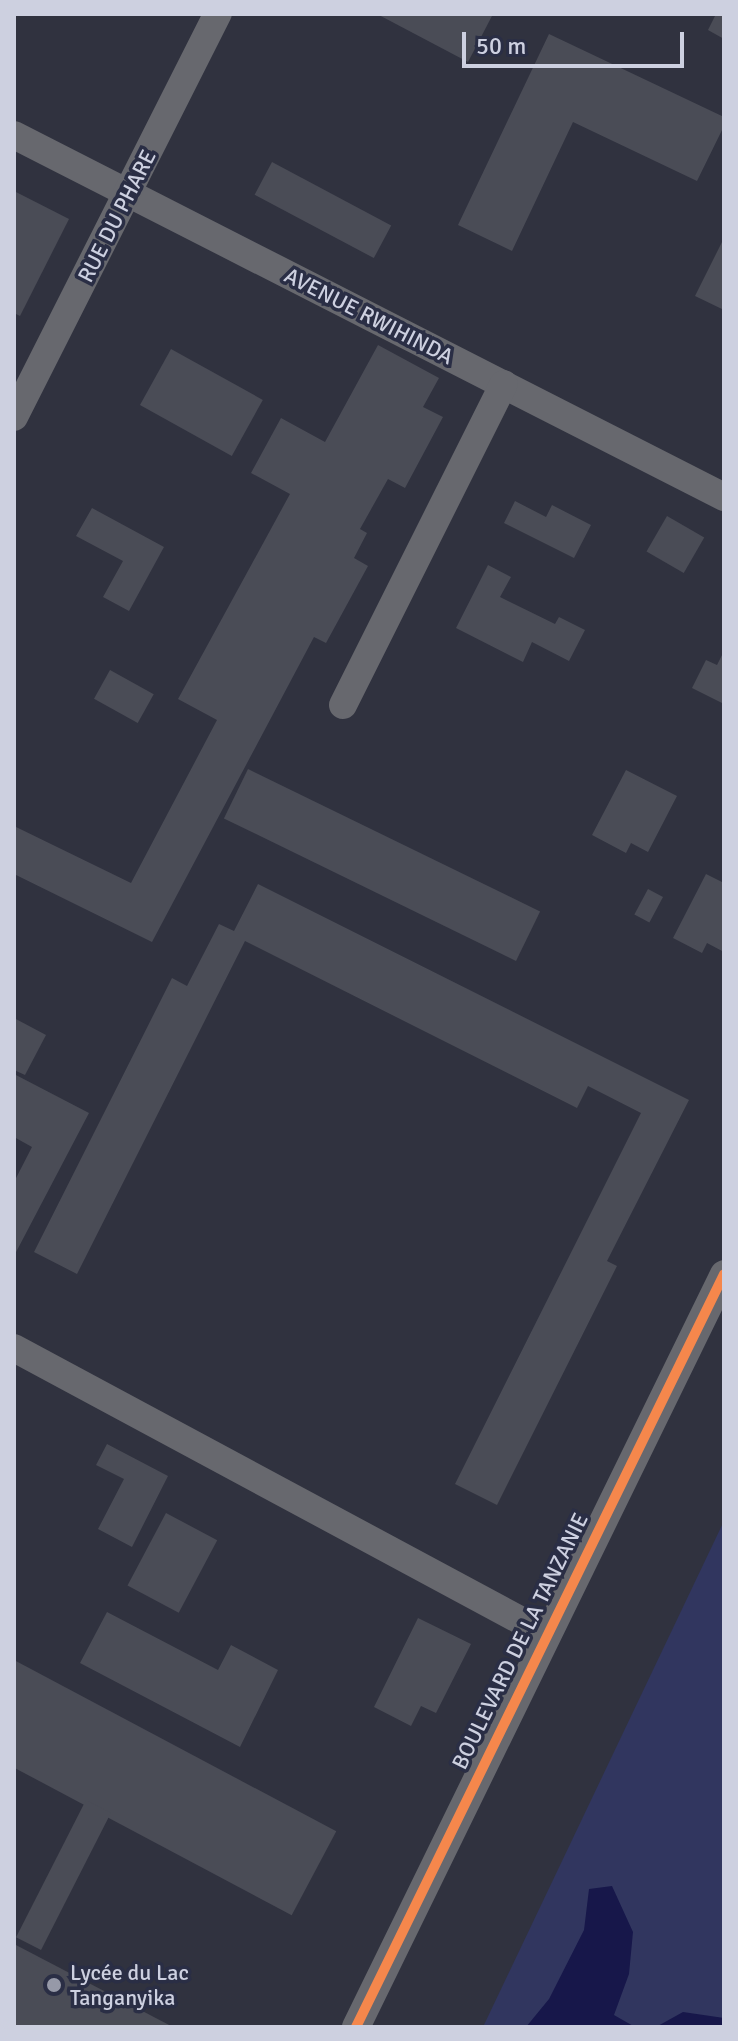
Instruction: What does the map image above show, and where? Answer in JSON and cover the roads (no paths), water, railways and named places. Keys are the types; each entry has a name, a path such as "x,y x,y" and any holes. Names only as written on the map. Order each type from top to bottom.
{"street":[{"name":"RUE DU PHARE","path":"14,417 218,14"},
{"name":"AVENUE RWIHINDA","path":"14,135 724,497"},
{"path":"343,705 504,384"},
{"name":"BOULEVARD DE LA TANZANIE","path":"356,2027 544,1633 724,1274"},
{"path":"14,1348 544,1633"}],"place":[{"name":"Lycée du Lac Tanganyika","path":"54,1985"}]}
